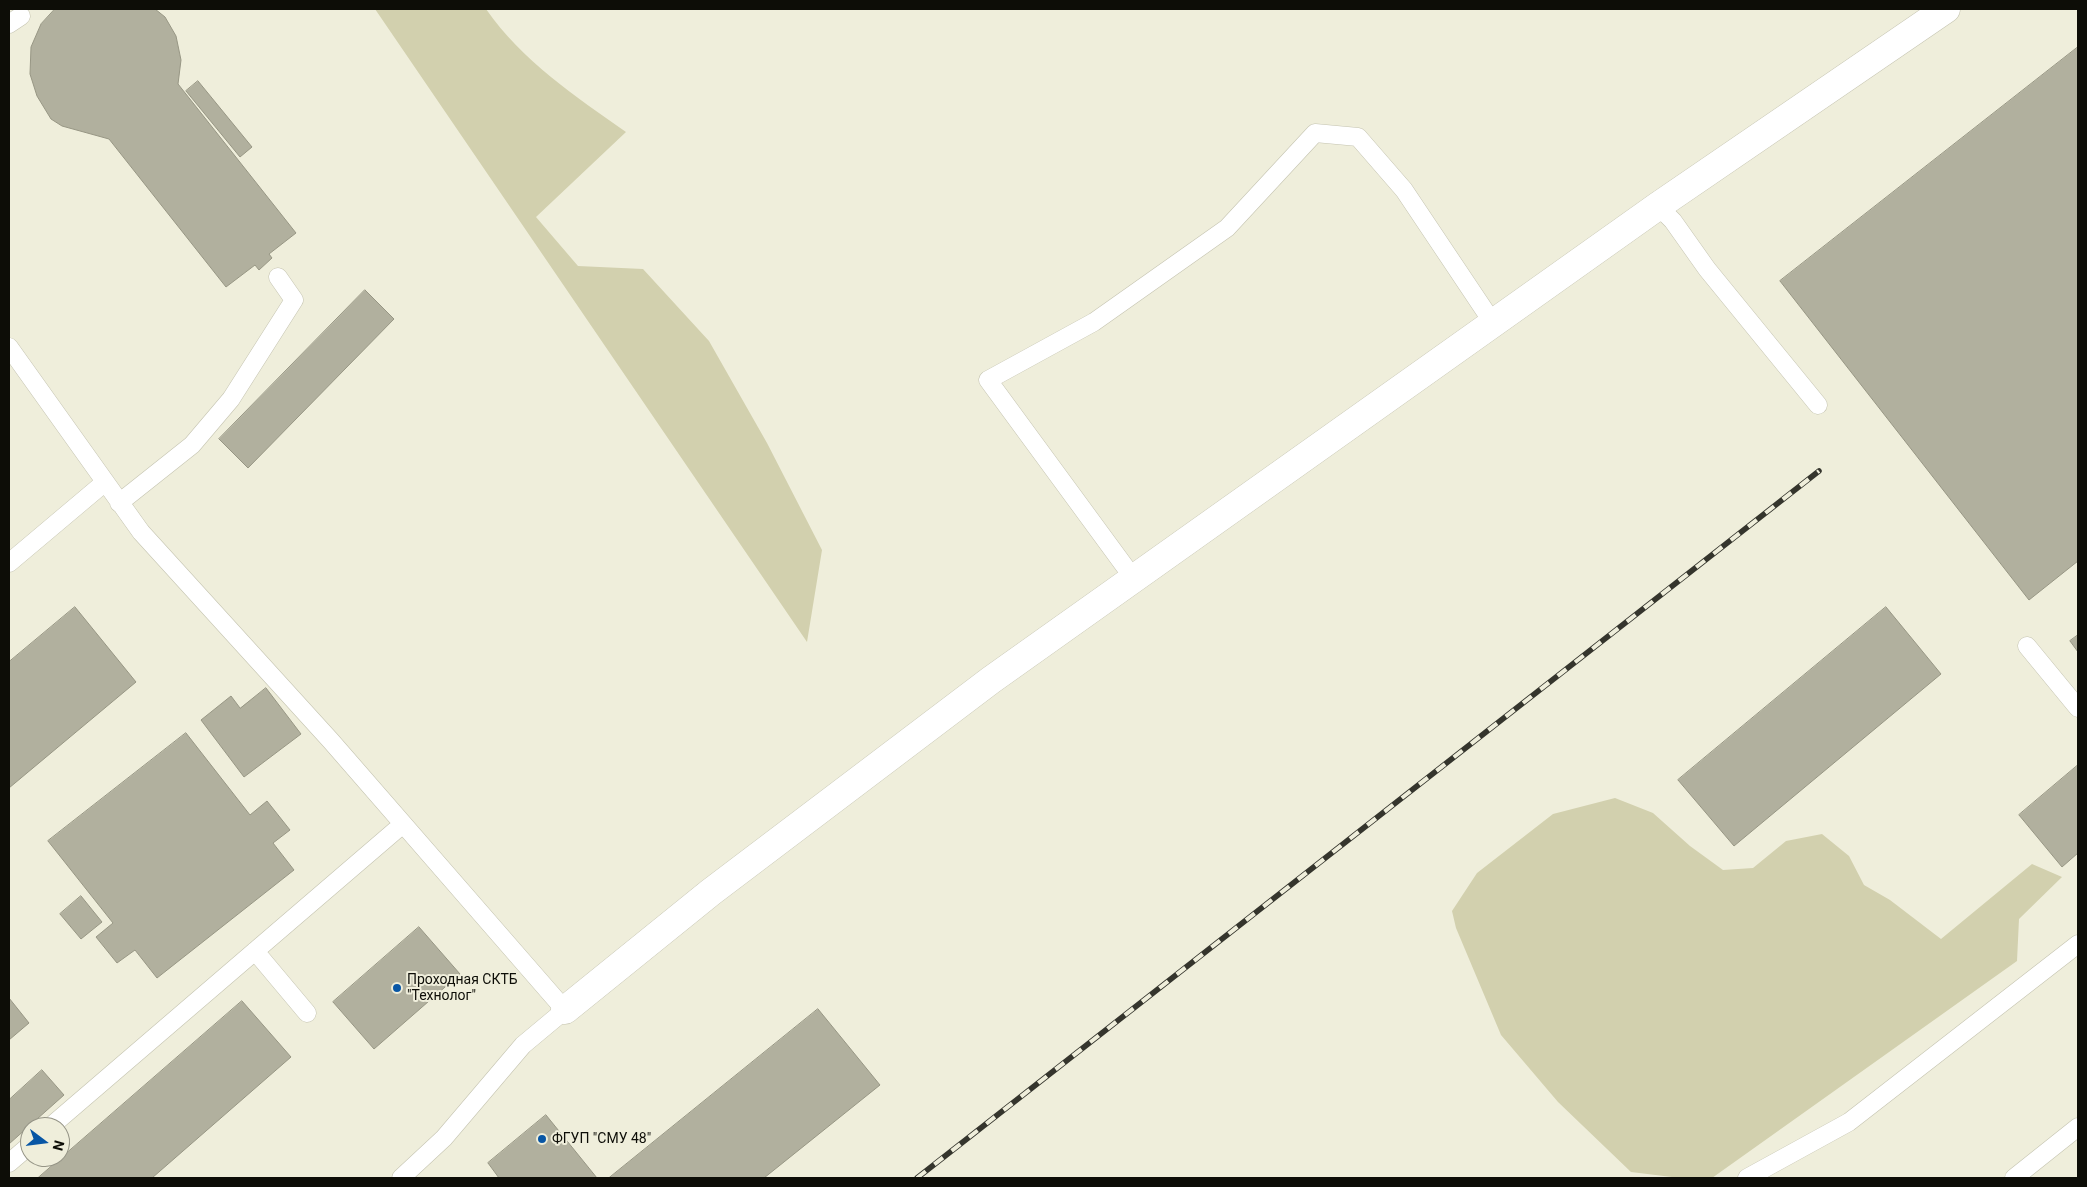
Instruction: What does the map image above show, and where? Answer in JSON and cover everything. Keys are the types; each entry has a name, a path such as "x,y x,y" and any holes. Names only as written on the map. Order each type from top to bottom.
{"street":[{"path":"565,1010 726,881 991,680 1658,206 1946,9"}],"lane":[{"path":"1134,579 988,380 1094,322 1227,228 1315,133 1358,137 1404,190 1493,323"},
{"path":"1658,206 1673,221 1707,269 1818,405"},
{"path":"119,503 192,445 231,399 294,300 278,277"},
{"path":"9,347 29,372 104,482 141,532 403,824 565,1010 523,1045 444,1138 401,1178"},
{"path":"9,564 104,482"},
{"path":"2028,646 2078,708"},
{"path":"62,1117 403,824"},
{"path":"1747,1178 1849,1122 2078,944"},
{"path":"255,951 307,1013"},
{"path":"2014,1178 2078,1127"},
{"path":"9,1163 20,1154"}],"shaded area":[{"path":"375,9 486,9 516,45 550,76 626,132 536,217 578,266 643,269 709,341 767,443 822,550 807,642"},
{"path":"1615,798 1653,813 1690,846 1723,870 1753,868 1786,841 1822,834 1849,856 1864,885 1890,900 1941,939 2032,864 2062,877 2019,919 2017,961 1712,1178 1680,1178 1631,1172 1558,1102 1501,1035 1456,928 1452,911 1477,873 1553,814"}],"building":[{"path":"55,9 155,9 165,17 176,36 181,60 178,84 296,233 269,254 272,258 259,270 255,265 226,287 109,139 62,126 51,119 37,96 30,74 31,47 41,24"},
{"path":"2078,47 2078,561 2029,600 1780,281"},
{"path":"198,81 252,147 240,157 186,91"},
{"path":"365,290 394,319 248,468 219,439"},
{"path":"75,607 136,682 9,788 9,662"},
{"path":"1886,607 1941,674 1734,846 1678,780"},
{"path":"2078,635 2078,652 2070,641"},
{"path":"266,688 301,734 244,777 201,720 231,696 240,708"},
{"path":"186,733 250,815 267,801 290,830 273,843 294,870 157,978 135,950 117,963 96,937 113,923 48,841"},
{"path":"2078,765 2078,853 2062,867 2019,815"},
{"path":"81,896 102,922 81,939 60,914"},
{"name":"Проходная СКТБ \"Технолог\"","path":"419,927 460,974 374,1049 333,1002"},
{"path":"9,998 29,1023 9,1040"},
{"path":"242,1001 291,1057 152,1178 38,1178 51,1167 70,1167 70,1150"},
{"path":"818,1009 880,1085 764,1178 609,1178"},
{"path":"42,1070 64,1095 39,1117 20,1117 20,1134 9,1144 9,1100"},
{"name":"ФГУП \"СМУ 48\"","path":"546,1115 597,1178 499,1178 488,1163"}],"railway":[{"path":"917,1178 1819,471"}],"place":[{"name":"Проходная СКТБ \"Технолог\"","path":"397,988"},
{"name":"ФГУП \"СМУ 48\"","path":"542,1139"}]}
